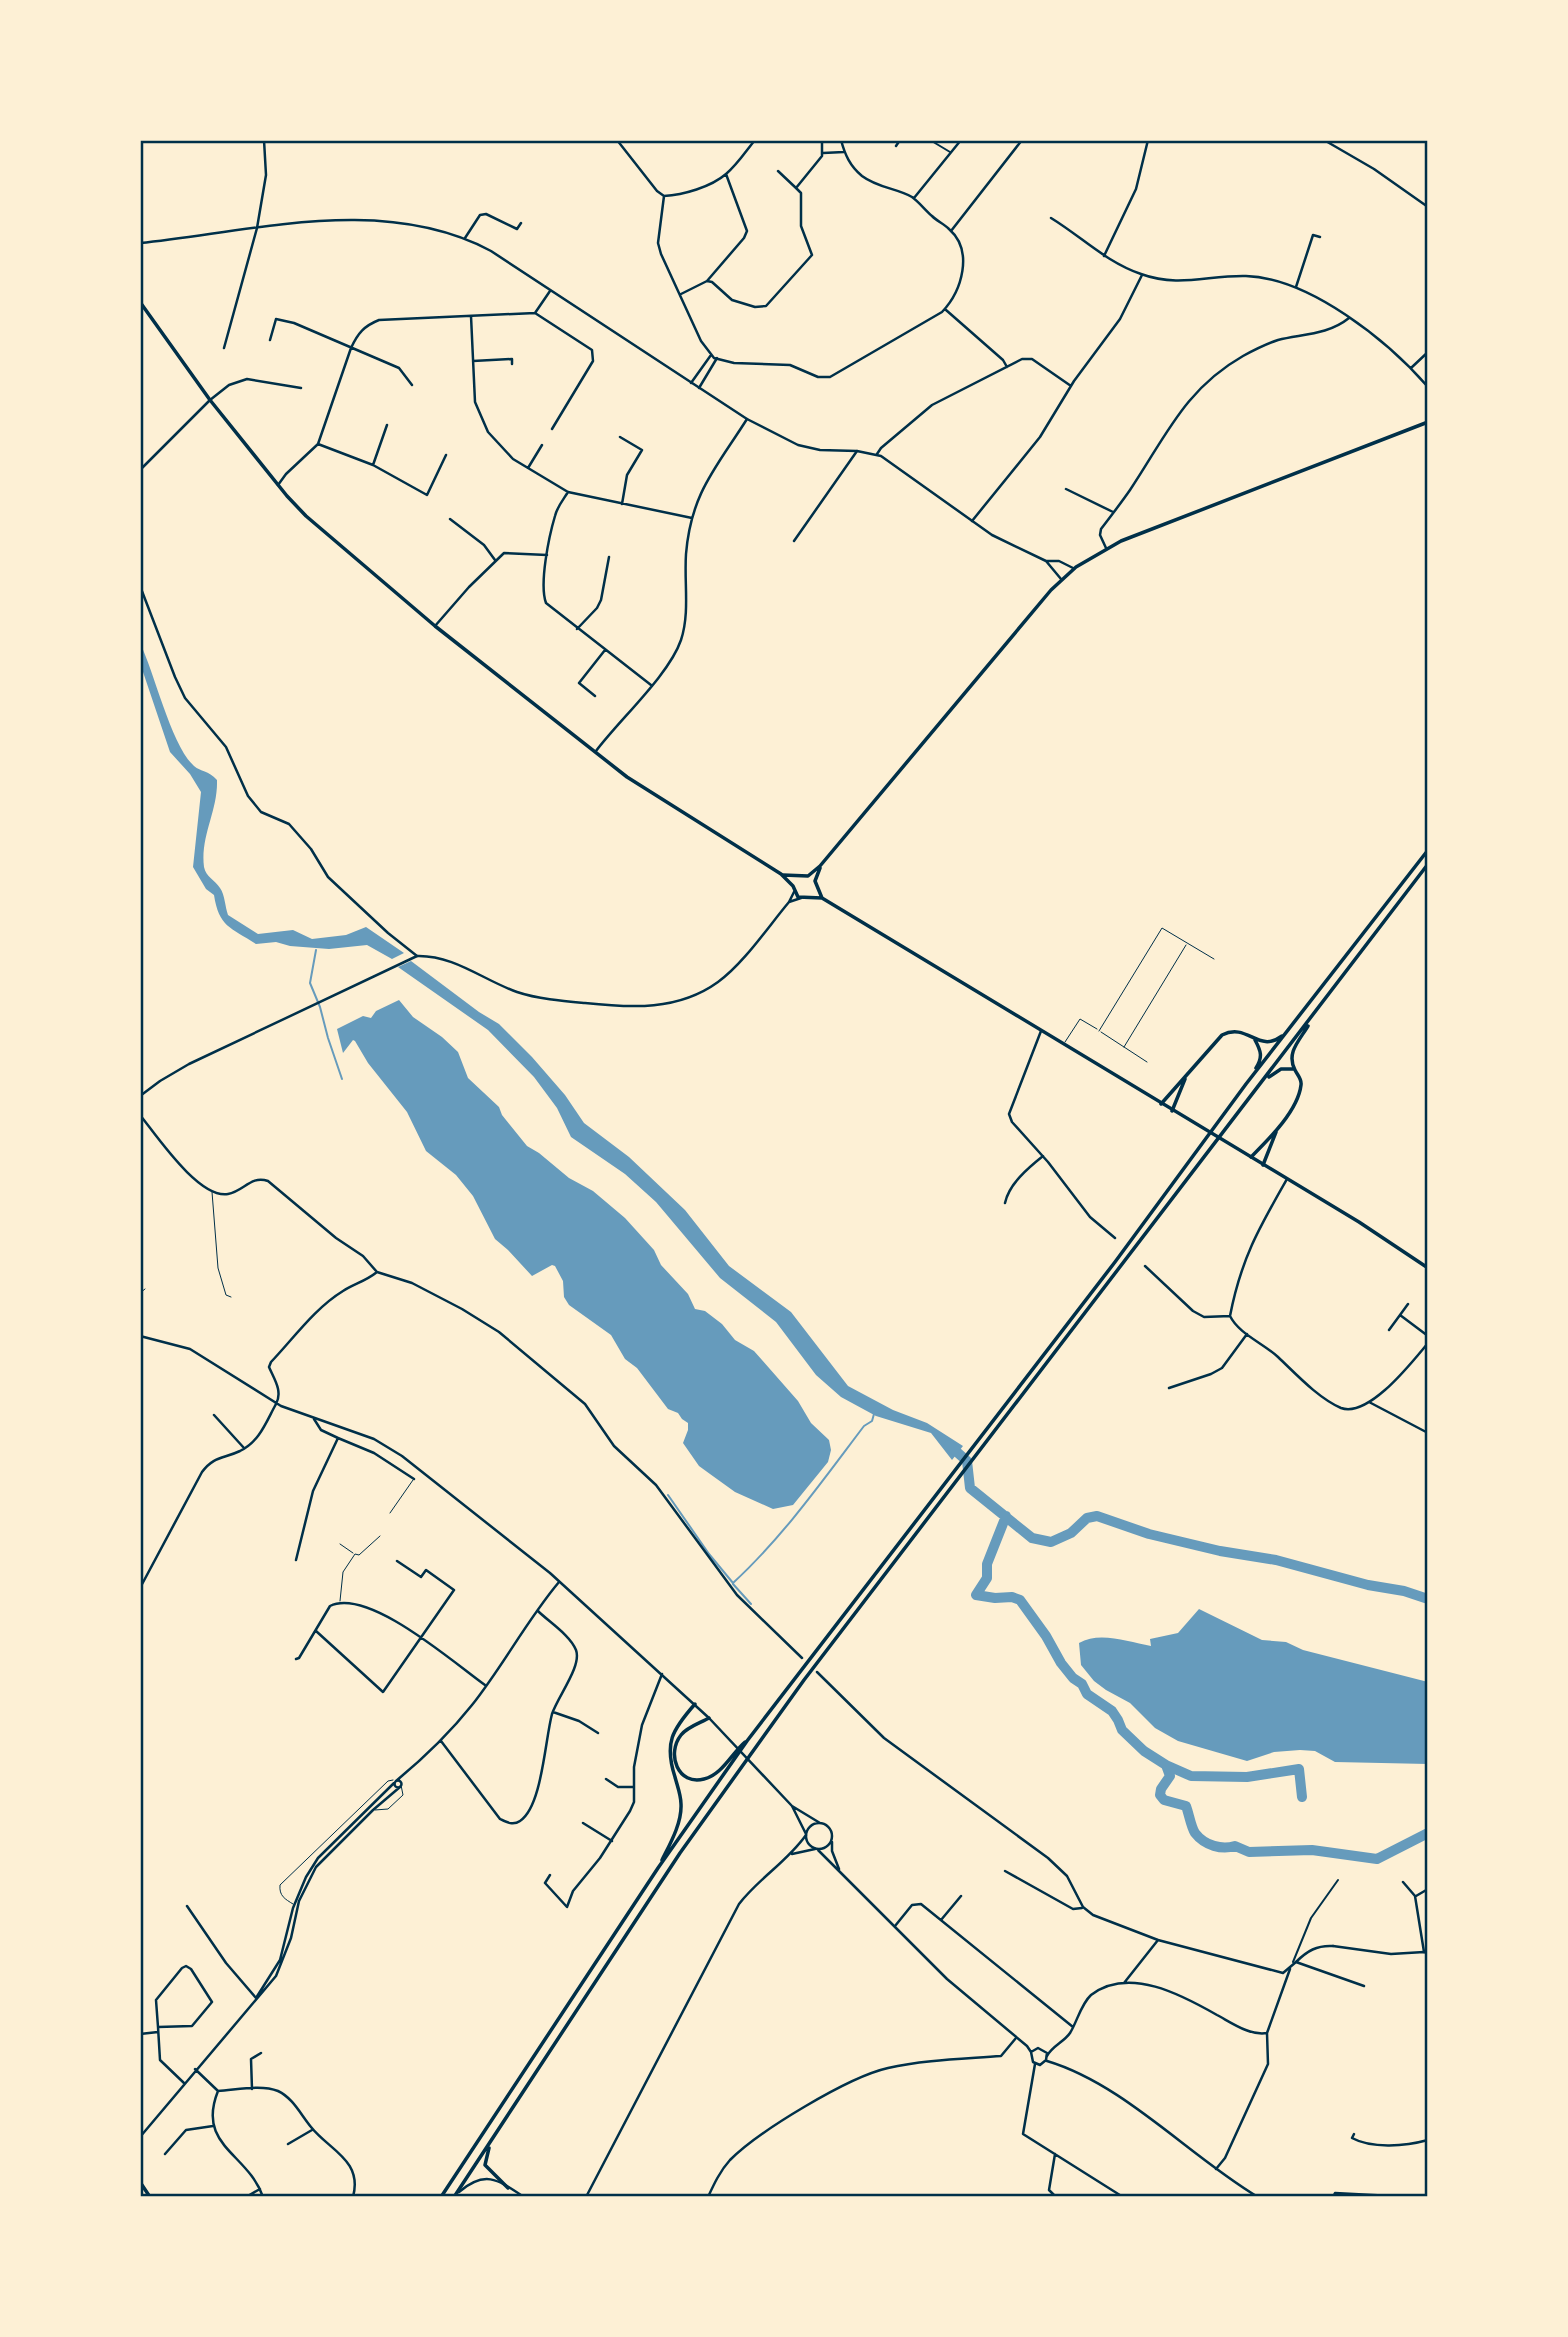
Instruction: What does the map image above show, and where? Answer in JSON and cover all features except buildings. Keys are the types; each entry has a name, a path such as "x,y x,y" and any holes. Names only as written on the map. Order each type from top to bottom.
{"main road":[{"path":"140,302 210,400 306,516 435,626 643,789 781,874 801,898 822,898 1359,1222 1428,1268"},
{"path":"781,874 808,876 820,866 1061,579 1074,569 1106,548 1428,422"},
{"path":"441,2197 658,1868 747,1741 1115,1262 1246,1084 1428,850"},
{"path":"454,2196 680,1853 804,1680 1428,864"},
{"path":"820,866 815,881 822,898"},
{"path":"808,876 815,881"},
{"path":"793,886 798,877"},
{"path":"810,897 816,888"},
{"path":"1263,1165 1276,1130 1301,1089 1301,1080 1291,1061 1291,1054 1321,1007"},
{"path":"1161,1104 1222,1035 1233,1030 1254,1039 1274,1042 1286,1033"},
{"path":"1246,1084 1261,1056 1254,1039"},
{"path":"1264,1080 1281,1069 1295,1069"},
{"path":"1172,1111 1186,1077"},
{"path":"1251,1157 1276,1130"},
{"path":"658,1868 676,1827 681,1804 670,1761 669,1745 674,1731 695,1704"},
{"path":"709,1718 682,1733 676,1743 674,1759 676,1766 685,1776 704,1780 713,1775 734,1751 747,1741"},
{"path":"491,2141 485,2165 508,2188"},
{"path":"140,2182 150,2197"}],"street":[{"path":"224,348 257,228 266,176 264,140"},
{"path":"617,140 657,191 664,196 719,180 755,140"},
{"path":"796,188 820,161 823,153 822,140"},
{"path":"664,196 658,243 661,254 701,341 714,357 734,363 790,365 818,377 830,377 934,318 945,309 959,284 964,268 962,251 951,231 914,198 884,189 863,177 851,165 841,140"},
{"path":"896,146 900,140"},
{"path":"930,140 951,153"},
{"path":"914,198 961,140"},
{"path":"951,231 1022,140"},
{"path":"1104,256 1136,189 1148,140"},
{"path":"1324,140 1374,169 1428,207"},
{"path":"823,153 844,152"},
{"path":"707,281 712,282 732,300 755,307 766,306 812,255 800,226 801,193 778,171"},
{"path":"681,294 707,281 747,231 726,174"},
{"path":"465,238 480,215 486,214 517,229 521,223"},
{"path":"1051,218 1104,256 1142,275 1180,282 1245,276 1296,288 1349,318 1411,368 1428,387"},
{"path":"140,243 257,228 372,219 424,226 465,238 491,251 747,419 798,445 820,450 877,454 894,463 1003,541 1046,561 1059,561 1074,569"},
{"path":"1296,288 1313,234 1320,237"},
{"path":"972,521 1040,437 1071,386 1120,319 1142,275"},
{"path":"535,313 550,290"},
{"path":"945,309 1003,360 1007,367"},
{"path":"278,485 291,468 318,444 357,335 366,325 379,320 535,313 592,350 594,355 552,429"},
{"path":"471,316 475,402 488,432 513,459 568,492 692,518"},
{"path":"1106,548 1100,535 1101,529 1187,402 1206,380 1262,346 1319,333 1349,318"},
{"path":"270,340 276,319 294,323 400,368 412,385"},
{"path":"1411,368 1428,352"},
{"path":"691,383 714,357"},
{"path":"699,388 714,357"},
{"path":"877,454 932,405 1028,357 1071,386"},
{"path":"473,361 512,359 512,364"},
{"path":"140,470 210,400 229,385 247,379 301,388"},
{"path":"596,751 674,655 685,622 686,555 692,518 707,478 747,419"},
{"path":"373,465 387,425"},
{"path":"620,437 642,450 627,475 622,504"},
{"path":"318,444 373,465 427,495 446,455"},
{"path":"528,468 542,445"},
{"path":"794,541 857,451"},
{"path":"1066,489 1113,512"},
{"path":"568,492 555,514 547,555 544,595 547,603 651,685"},
{"path":"450,519 484,545 495,560"},
{"path":"435,626 504,553 547,555"},
{"path":"577,629 601,600 609,557"},
{"path":"1046,561 1061,579"},
{"path":"140,586 185,698 226,747 248,796 261,812 289,824 328,877 417,956"},
{"path":"595,696 579,684 605,650"},
{"path":"140,1096 180,1069 417,956 451,961 498,984 538,998 613,1006 659,1006 678,1002 703,992 725,977 789,902 794,892"},
{"path":"789,902 801,898"},
{"path":"1041,1031 1009,1114 1012,1122 1090,1217 1115,1238"},
{"path":"140,1115 192,1177 212,1192 229,1194 255,1180 268,1181 336,1238 363,1256 377,1272 412,1283 481,1321 510,1341 585,1405 614,1446 656,1485 737,1595 802,1658"},
{"path":"1005,1203 1013,1186 1042,1156"},
{"path":"1287,1179 1244,1260 1230,1315 1235,1325 1270,1350 1316,1391 1343,1409 1360,1408 1369,1402 1402,1373 1428,1343"},
{"path":"1145,1266 1204,1317 1230,1315"},
{"path":"140,1588 202,1472 211,1461 244,1448 256,1440 264,1429 279,1398 279,1390 269,1367 271,1362 317,1313 342,1291 367,1280 377,1272"},
{"path":"1389,1330 1408,1304"},
{"path":"1400,1315 1428,1336"},
{"path":"1169,1388 1222,1368 1247,1334"},
{"path":"140,1336 190,1349 276,1404 374,1439 402,1456 559,1581 695,1704 792,1806 806,1817 830,1828 832,1851 841,1872"},
{"path":"1369,1402 1428,1433"},
{"path":"214,1415 244,1448"},
{"path":"314,1419 321,1430 374,1453 414,1479"},
{"path":"296,1560 313,1491 338,1438"},
{"path":"316,1631 383,1692 454,1590 426,1570 421,1577 397,1561"},
{"path":"141,2135 256,1998 280,1960 301,1885 318,1858 441,1741 485,1685 559,1581"},
{"path":"296,1659 330,1606 362,1605 383,1613 485,1685"},
{"path":"441,1741 500,1819 514,1824 520,1821 536,1795 553,1712 577,1661 576,1649 538,1611"},
{"path":"817,1672 884,1738 1048,1858 1067,1876 1083,1907 1093,1915 1158,1940 1283,1973 1306,1953 1319,1947 1333,1946 1391,1954 1426,1953 1415,1896 1403,1882"},
{"path":"550,1875 545,1883 567,1907 573,1891 600,1858 631,1811 634,1802 634,1767 642,1725 662,1674"},
{"path":"553,1712 579,1721 598,1733"},
{"path":"256,1998 281,1967 299,1901 309,1878 321,1861 401,1786 410,1772"},
{"path":"606,1779 618,1787 633,1787"},
{"path":"395,1782 395,1787 401,1786"},
{"path":"792,1806 806,1834 807,1843 841,1872 947,1979 1031,2052 1031,2060 1035,2064 1043,2064 1050,2050 1068,2036 1091,1996 1124,1983 1133,1982 1180,1995 1242,2028 1267,2033"},
{"path":"583,1823 612,1841"},
{"path":"586,2197 739,1904 762,1878 792,1854 810,1827 820,1823"},
{"path":"792,1854 826,1848 832,1840"},
{"path":"1005,1871 1073,1909 1083,1907"},
{"path":"1216,2170 1225,2158 1268,2064 1267,2033 1311,1918 1338,1881"},
{"path":"1415,1896 1428,1889"},
{"path":"941,1920 961,1896"},
{"path":"895,1926 912,1905 918,1904 1073,2027"},
{"path":"187,1906 226,1963 256,1998"},
{"path":"1124,1983 1158,1940"},
{"path":"1296,1962 1364,1986"},
{"path":"158,2027 192,2026 212,2002 191,1969 186,1966 156,2000 160,2060 184,2083"},
{"path":"140,2034 158,2032"},
{"path":"708,2197 721,2171 732,2159 748,2145 810,2104 871,2073 931,2062 1000,2056 1016,2038"},
{"path":"1031,2052 1041,2048 1047,2058 1127,2102 1216,2170 1257,2197"},
{"path":"252,2089 251,2059 261,2053"},
{"path":"1035,2064 1023,2134 1123,2197"},
{"path":"195,2069 218,2091 252,2089 278,2092 292,2102 312,2130 344,2157 355,2180 353,2197"},
{"path":"218,2091 213,2103 213,2126 218,2138 253,2177 263,2197"},
{"path":"165,2154 186,2130 213,2126"},
{"path":"288,2144 312,2130"},
{"path":"1354,2134 1352,2138 1363,2144 1415,2143 1428,2140"},
{"path":"1055,2154 1049,2190 1056,2197"},
{"path":"454,2196 480,2178 491,2179 524,2197"},
{"path":"246,2197 260,2189"},
{"path":"1333,2197 1335,2193 1411,2197"}],"lane":[{"path":"1099,1031 1162,928 1214,959"},
{"path":"1124,1047 1187,943"},
{"path":"1063,1044 1080,1019 1147,1062"},
{"path":"212,1192 218,1268 226,1295 231,1297"},
{"path":"140,1293 145,1289"},
{"path":"390,1513 414,1479"},
{"path":"340,1544 359,1555 380,1536"},
{"path":"340,1604 343,1572 355,1554"},
{"path":"294,1904 280,1893 280,1885 388,1781 395,1782"},
{"path":"373,1810 388,1809 403,1795 401,1786"}],"water":[{"path":"140,643 178,742 194,766 217,780 203,856 207,873 222,891 228,915 258,934 293,930 312,939 346,935 366,927 404,953 392,959 367,945 329,949 290,946 276,942 256,944 227,925 219,914 214,895 206,889 193,867 201,792 190,774 170,752 140,663"},
{"path":"411,961 499,1024 565,1095 584,1123 629,1157 685,1210 729,1266 791,1312 848,1386 893,1410 927,1423 963,1446 952,1460 931,1433 876,1416 841,1397 816,1375 776,1322 720,1278 656,1202 625,1174 571,1137 557,1108 534,1077 488,1030 398,967"},
{"path":"399,1000 413,1017 458,1052 468,1078 499,1107 502,1115 527,1146 569,1178 593,1191 625,1218 654,1250 661,1265 688,1294 695,1309 705,1311 722,1324 735,1340 754,1351 798,1401 811,1423 829,1440 831,1450 828,1462 793,1505 773,1509 735,1492 699,1466 683,1443 688,1423 678,1413 668,1409 637,1368 625,1359 611,1335 569,1305 564,1297 563,1281 555,1266 552,1265 532,1276 495,1239 473,1196 456,1175 426,1151 407,1112 368,1063 355,1041 353,1040 343,1053 337,1029 363,1016 371,1018 376,1011"},
{"path":"1199,1609 1262,1640 1286,1642 1303,1650 1428,1682 1428,1764 1335,1762 1315,1751 1300,1750 1274,1752 1247,1761 1178,1741 1155,1728 1130,1703 1094,1681 1081,1665 1079,1643 1105,1638 1151,1646 1150,1639 1178,1633"}],"waterway":[{"path":"316,950 310,983 342,1079"},
{"path":"668,1495 733,1583 786,1527 864,1426 872,1421 874,1414"},
{"path":"949,1445 967,1461 970,1488 1032,1538 1051,1542 1071,1533 1087,1518 1097,1516 1149,1534 1220,1551 1276,1560 1428,1599"},
{"path":"1006,1516 987,1564 987,1578 976,1595 1020,1600 1046,1636 1061,1663 1073,1678 1082,1684 1087,1694 1112,1711 1122,1730 1144,1751 1166,1765 1170,1776 1160,1795 1164,1800 1186,1806 1194,1830 1204,1841 1219,1847 1235,1846 1249,1852 1312,1850 1377,1859 1428,1833"},
{"path":"733,1584 751,1604"},
{"path":"1166,1765 1191,1776 1247,1777 1299,1769 1302,1797"},
{"path":"1426,1833 1428,1838"}]}
